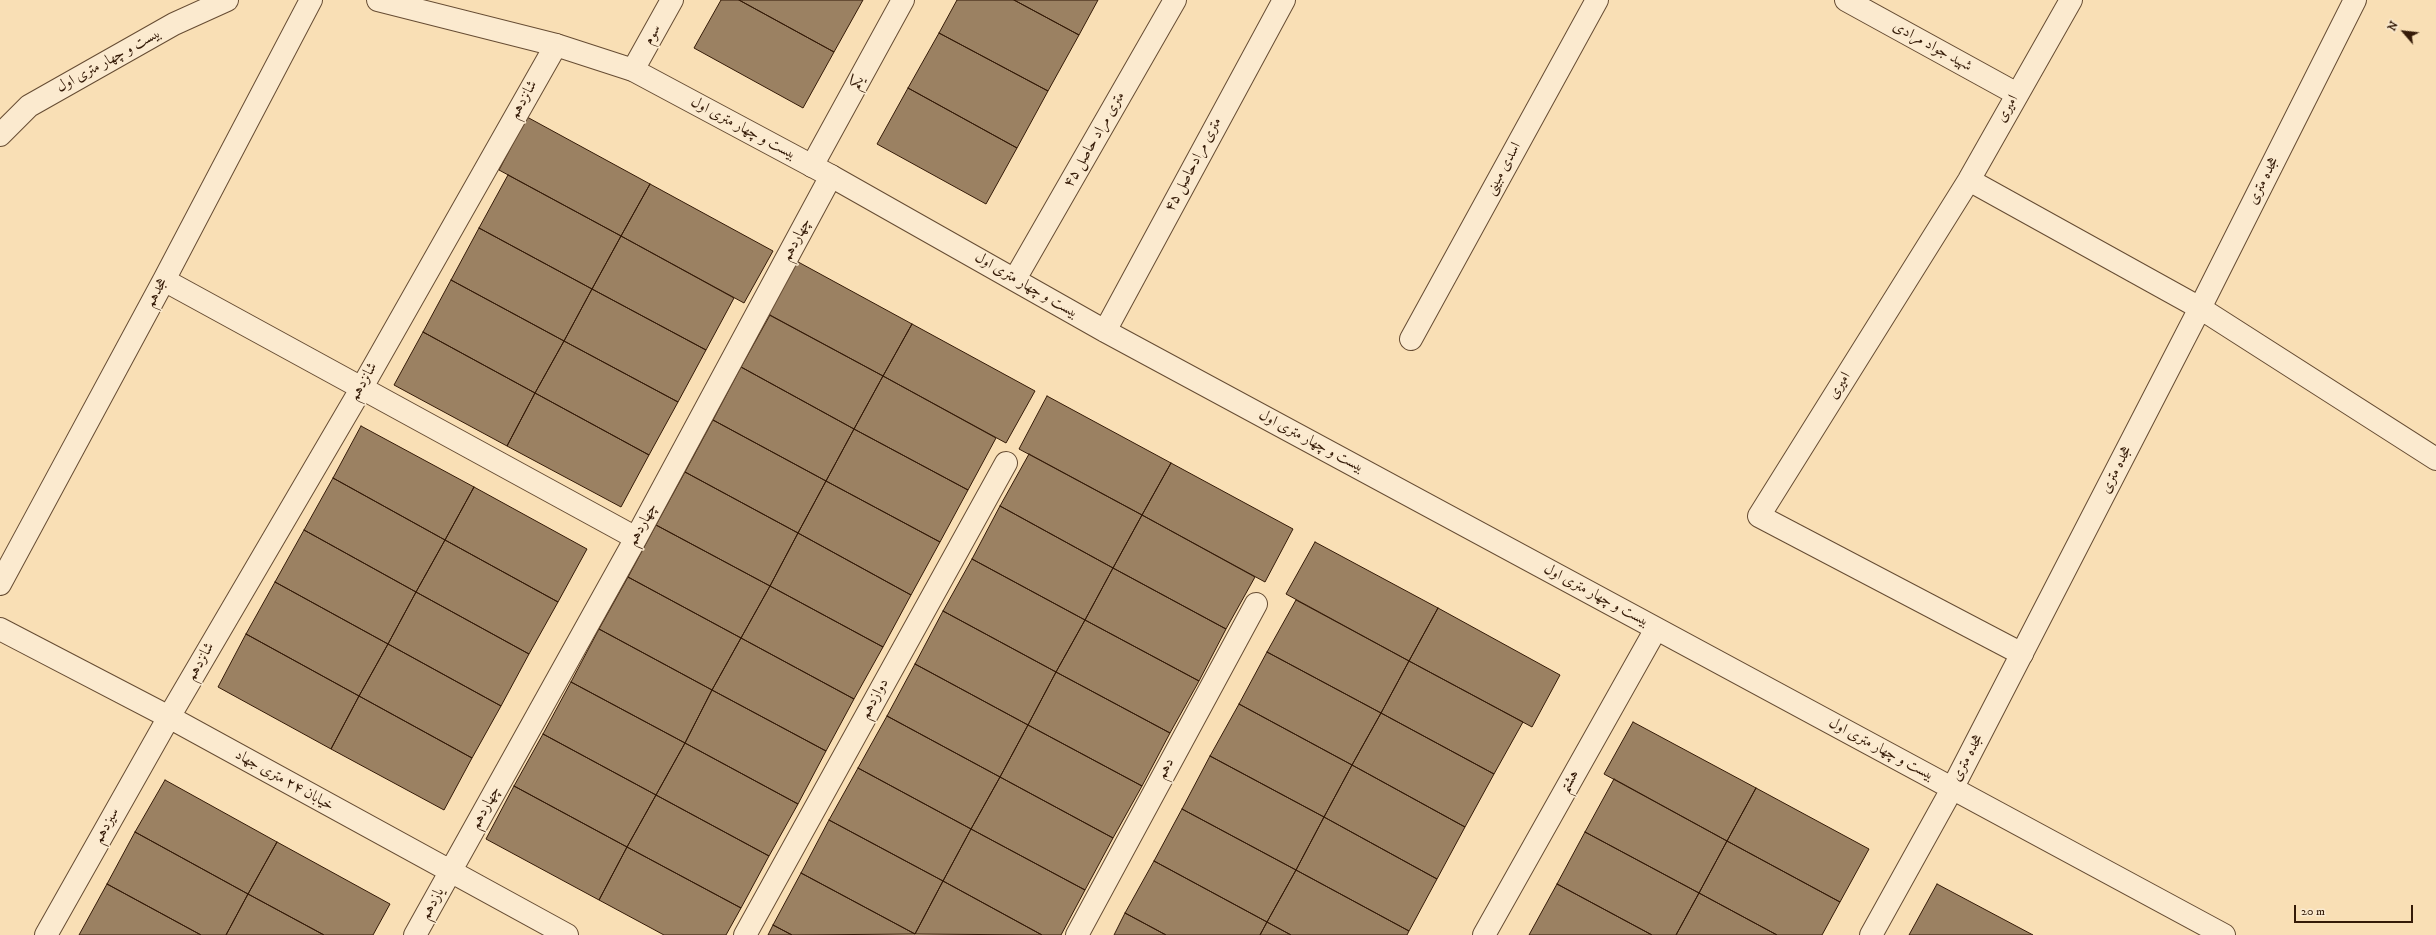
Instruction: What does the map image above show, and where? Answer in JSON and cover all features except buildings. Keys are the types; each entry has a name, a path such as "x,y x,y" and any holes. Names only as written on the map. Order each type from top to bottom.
{"street":[{"name":"بیست و چهار متری اول","path":"0,135 28,106 174,24 227,0"},
{"name":"هجدهم","path":"0,584 164,280 311,0"},
{"name":"بیست و چهار متری اول","path":"378,0 556,45 633,70 831,176 1105,331 2224,935"},
{"name":"سوم","path":"633,70 672,0"},
{"name":"یکم","path":"812,166 903,0"},
{"name":"۴۵ متری مراد حاصل","path":"1014,280 1175,0"},
{"name":"۴۵ متری مرادحاصل","path":"1105,331 1284,0"},
{"name":"اسدی مبینی","path":"1411,339 1597,0"},
{"name":"شهید جواد مرادی","path":"1846,0 2017,94"},
{"name":"امیری","path":"2022,654 1759,516 1968,180 2071,0"},
{"name":"هجده متری","path":"1871,935 1952,789 2022,654 2200,308 2355,0"},
{"name":"شانزدهم","path":"169,717 361,389 556,45"},
{"name":"چهاردهم","path":"450,872 636,538 831,176"},
{"path":"1968,180 2200,308 2436,458"},
{"path":"164,280 636,538"},
{"name":"دوازدهم","path":"745,935 1006,463"},
{"name":"دهم","path":"1077,935 1256,604"},
{"name":"خیابان ۲۴ متری جهاد","path":"0,629 169,717 567,935"},
{"name":"هشتم","path":"1484,935 1656,629"},
{"name":"سیزدهم","path":"46,935 169,717"},
{"name":"یازدهم","path":"415,935 450,872"}]}
